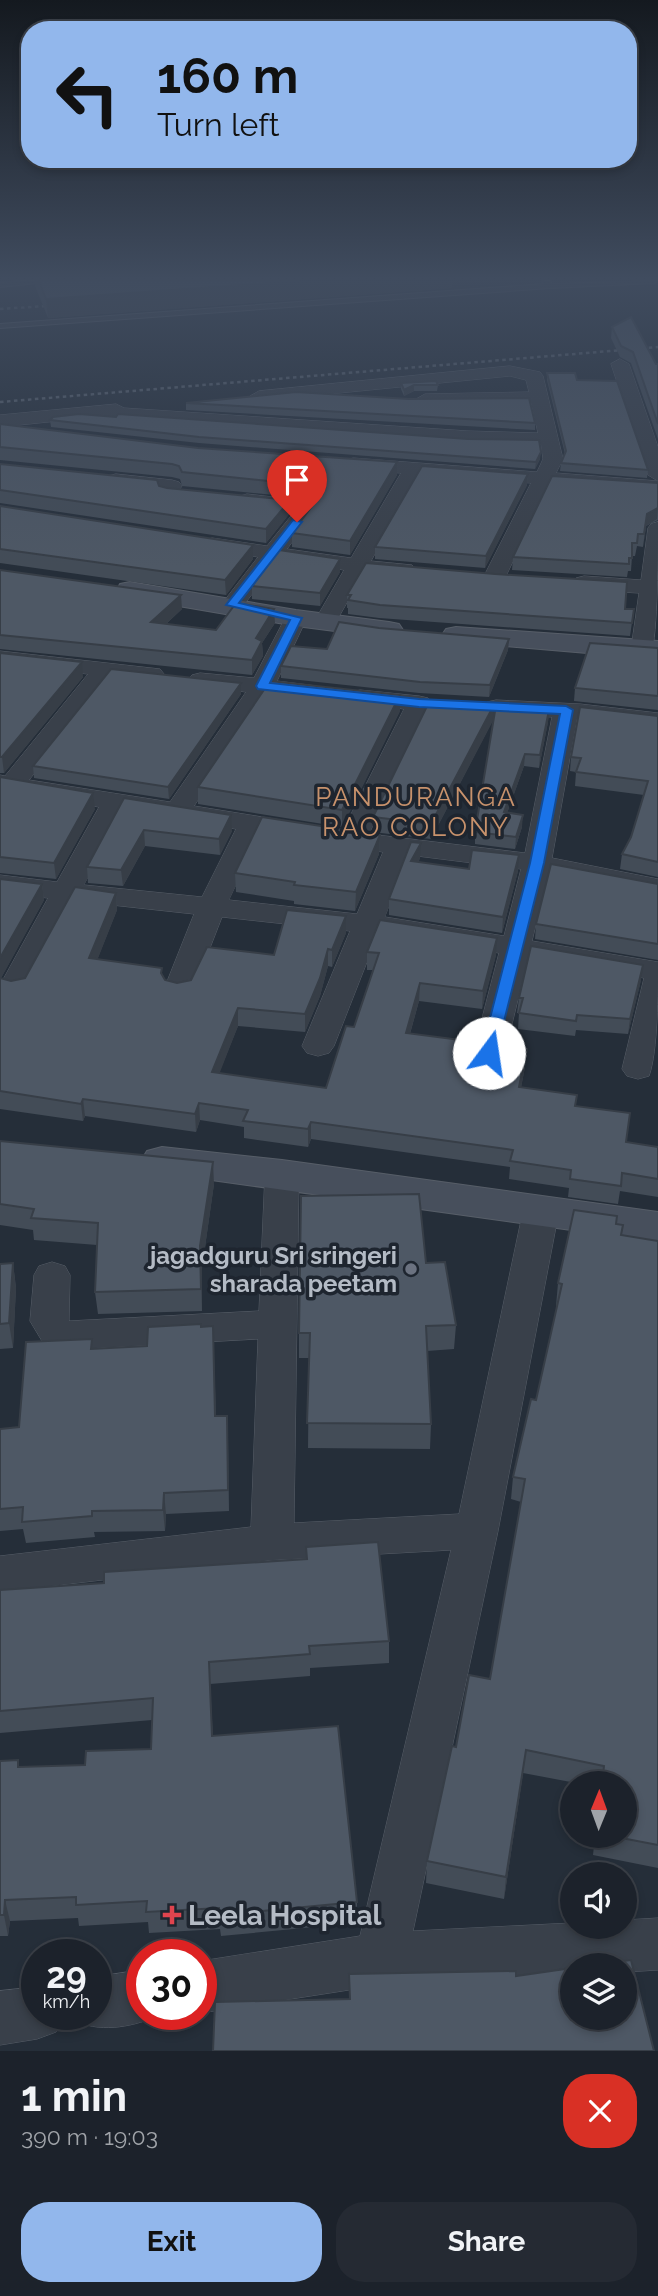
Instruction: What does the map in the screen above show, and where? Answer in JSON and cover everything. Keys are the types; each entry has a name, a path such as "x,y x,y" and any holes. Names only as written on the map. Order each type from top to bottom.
{"street":[{"path":"237,398 456,377"},
{"path":"494,578 553,459 534,377"},
{"path":"624,377 658,475"},
{"path":"321,391 381,399 539,397"},
{"path":"0,421 209,400"},
{"path":"95,411 468,437 549,439"},
{"path":"206,441 218,420"},
{"path":"0,430 41,435"},
{"path":"333,462 658,487"},
{"path":"168,494 186,469"},
{"path":"325,622 413,469"},
{"path":"93,478 168,494 194,495"},
{"path":"232,499 309,506 232,605"},
{"path":"102,586 325,622 426,633 651,649 652,587 658,528"},
{"path":"196,541 358,566 426,572"},
{"path":"467,576 520,580"},
{"path":"560,582 652,587"},
{"path":"178,810 262,686 296,618"},
{"path":"0,658 446,704"},
{"path":"6,783 104,670"},
{"path":"352,840 419,703"},
{"path":"473,706 566,710 658,720"},
{"path":"489,1053 537,863 566,710"},
{"path":"6,783 352,840 537,863 658,888"},
{"path":"14,987 115,802"},
{"path":"179,989 211,908 253,823"},
{"path":"318,1046 399,846"},
{"path":"0,884 366,924 658,971"},
{"path":"638,1069 658,979"},
{"path":"121,1157 282,1174 658,1227"},
{"path":"272,1542 282,1174"},
{"path":"381,1959 477,1531 541,1211"},
{"path":"52,1275 49,1321 59,1336 278,1324"},
{"path":"0,1574 272,1542 477,1531"},
{"path":"217,1985 381,1959 658,1944"},
{"path":"0,2018 21,2015"}],"building":[{"path":"548,377 617,381 648,470 561,463 566,451"},
{"path":"642,377 658,377 658,424"},
{"path":"436,381 438,385 414,385 404,390 401,383"},
{"path":"296,392 409,399 529,398 535,423 186,403"},
{"path":"79,414 116,417 118,414 468,439 539,440 541,452 536,462 199,437 50,420 53,417"},
{"path":"0,424 198,448 397,462 350,541 292,533 321,494 316,486 182,472 179,466 172,464 0,447"},
{"path":"0,464 157,480 159,486 167,488 290,500 266,529 0,490"},
{"path":"422,466 528,474 486,556 375,547"},
{"path":"552,476 658,483 658,508 647,514 644,534 638,534 637,543 632,543 632,558 629,558 629,564 513,557"},
{"path":"0,506 253,545 225,580 0,549"},
{"path":"279,550 340,559 320,593 252,586"},
{"path":"366,563 627,582 625,609 634,609 632,623 380,605 348,600 351,595 347,595"},
{"path":"0,570 181,595 151,622 216,630 236,603 274,609 256,638 262,641 252,660 0,635"},
{"path":"339,622 509,639 490,685 420,682 281,666 291,646 327,649"},
{"path":"590,643 658,648 658,696 575,688"},
{"path":"0,653 82,662 2,757 0,757"},
{"path":"111,669 241,683 168,787 33,766"},
{"path":"270,681 400,695 342,810 198,787"},
{"path":"430,700 495,703 431,824 373,817"},
{"path":"496,705 549,710 540,755 525,754 504,812 523,815 516,837 475,832"},
{"path":"580,707 658,716 658,862 622,854 631,837 648,781 576,772 581,758 571,757"},
{"path":"0,777 93,793 54,863 0,857"},
{"path":"124,798 231,815 219,839 144,830 121,870 87,867"},
{"path":"262,817 380,835 356,892 294,885 295,882 235,873"},
{"path":"411,842 421,843 411,861 469,869 472,850 519,855 503,917 389,899"},
{"path":"551,864 658,884 658,944 536,924"},
{"path":"0,879 42,884 0,958"},
{"path":"75,887 116,893 89,958 162,968 161,973 165,980 177,983 191,980 207,947 274,955 287,910 346,916 332,950 328,949 320,978 305,1014 238,1008 212,1072 326,1088 346,1026 354,1027 379,953 367,952 380,920 497,938 483,991 420,983 406,1033 476,1042 489,1048 500,1046 527,1049 519,1087 577,1095 575,1106 630,1113 626,1142 658,1147 658,1179 622,1173 621,1186 570,1179 571,1170 510,1161 513,1150 311,1122 308,1129 243,1121 248,1110 199,1103 195,1114 83,1099 81,1104 0,1091 0,978 11,981 25,978"},
{"path":"531,946 643,965 630,1019 577,1015 576,1021 519,1013 523,998 519,998"},
{"path":"0,1141 213,1162 200,1246 201,1289 95,1292 98,1223 31,1218 34,1209 0,1204"},
{"path":"419,1194 426,1263 445,1262 456,1325 426,1326 431,1424 307,1423 310,1333 299,1333 301,1196"},
{"path":"574,1210 617,1216 616,1224 623,1225 621,1235 658,1241 658,1845 637,1841 637,1771 603,1771 604,1766 526,1750 506,1877 427,1861 452,1746 456,1747 469,1675 490,1679 525,1479 513,1477 531,1399 536,1400 562,1284 558,1283"},
{"path":"13,1263 9,1323 0,1324 0,1264"},
{"path":"201,1324 201,1327 213,1326 215,1416 227,1416 228,1490 164,1493 163,1510 92,1511 92,1516 22,1522 23,1507 0,1509 0,1429 19,1427 26,1342 92,1339 91,1349 147,1346 148,1327"},
{"path":"378,1542 389,1641 309,1646 310,1654 209,1662 212,1736 338,1726 357,1902 219,1915 219,1908 146,1912 147,1901 76,1905 76,1897 5,1900 4,1915 0,1915 0,1761 18,1760 18,1767 85,1765 86,1751 151,1749 153,1698 0,1711 0,1590 104,1583 104,1572 307,1559 306,1547"},
{"path":"560,1970 560,2030 637,2030 637,1984 654,2051 213,2051 214,2030 217,2030 217,2002 350,1999 349,1974 516,1971 516,1976"}],"railway":[{"path":"0,402 303,377"}],"place":[{"name":"jagadguru Sri sringeri sharada peetam","path":"411,1269"},
{"name":"Leela Hospital","path":"172,1915"}],"district":[{"name":"PANDURANGA RAO COLONY","path":"416,812"}],"route":[{"path":"297,522 232,605 296,618 262,686 419,703 566,710 537,863 489,1053"}]}
